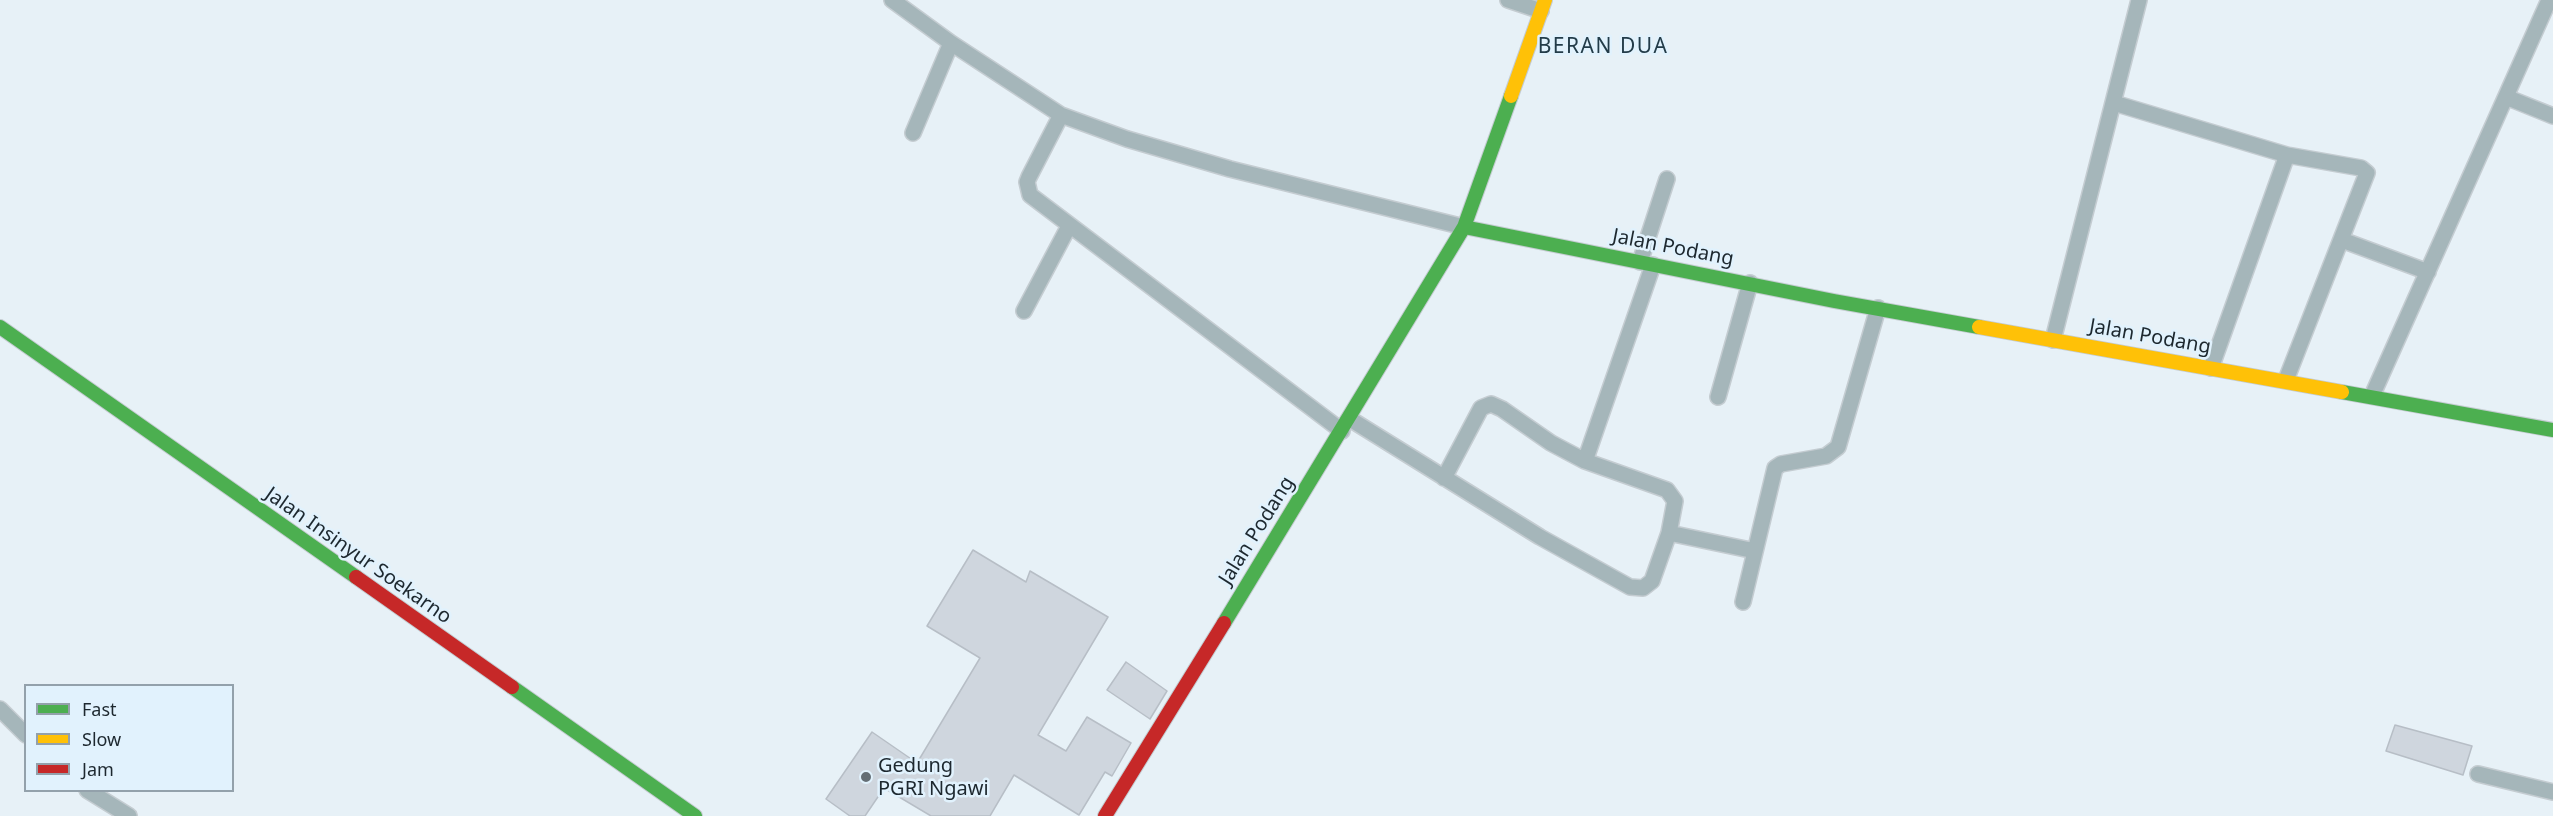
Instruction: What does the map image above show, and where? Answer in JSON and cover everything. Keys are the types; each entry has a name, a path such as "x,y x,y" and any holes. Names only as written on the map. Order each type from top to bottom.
{"main road":[{"path":"1464,227 1543,6"},
{"name":"Jalan Podang","path":"1105,816 1346,425 1464,227 1878,308 2553,430"},
{"name":"Jalan Insinyur Soekarno","path":"0,327 694,816"}],"street":[{"path":"1508,0 1543,6"},
{"path":"2053,340 2139,0"},
{"path":"2372,396 2549,0"},
{"path":"897,2 951,43 1061,115 1127,139 1230,169 1464,227"},
{"path":"913,133 951,43"},
{"path":"2506,97 2553,116"},
{"path":"2114,104 2287,155 2361,168 2367,173 2286,380"},
{"path":"1061,115 1027,182 1030,195 1346,425 1444,478 1540,537 1630,586 1643,588 1652,581 1669,533 1675,501 1667,490 1585,460 1551,442 1491,404 1482,408 1444,478"},
{"path":"2211,368 2287,155"},
{"path":"1585,460 1647,263 1668,179"},
{"path":"1024,311 1070,226"},
{"path":"2342,240 2428,272"},
{"path":"1718,397 1750,283"},
{"path":"1743,602 1775,468 1781,464 1826,456 1838,447 1878,308"},
{"path":"1669,533 1755,551"},
{"path":"0,710 24,733"},
{"path":"2478,774 2553,792"},
{"path":"90,792 129,816"}],"building":[{"path":"973,550 1026,582 1030,571 1108,617 1038,735 1066,751 1087,717 1131,743 1112,776 1105,772 1079,815 1014,775 990,816 931,816 884,788 865,816 850,816 826,799 872,732 917,763 980,658 927,626"},
{"path":"1126,662 1167,691 1150,719 1107,690"},
{"path":"2395,725 2472,746 2463,775 2386,751"}],"traffic: fast":[{"path":"1224,623 1464,227 1511,96"},
{"path":"1464,227 1834,301 1979,327"},
{"path":"0,327 356,577"},
{"path":"2342,392 2553,430"},
{"path":"512,687 695,816"}],"traffic: slow":[{"path":"1511,96 1545,0"},
{"path":"1979,327 2342,392"}],"traffic: jam":[{"path":"356,577 512,687"},
{"path":"1105,816 1224,623"}],"place":[{"name":"Gedung PGRI Ngawi","path":"866,777"}],"district":[{"name":"BERAN DUA","path":"1603,47"}]}
